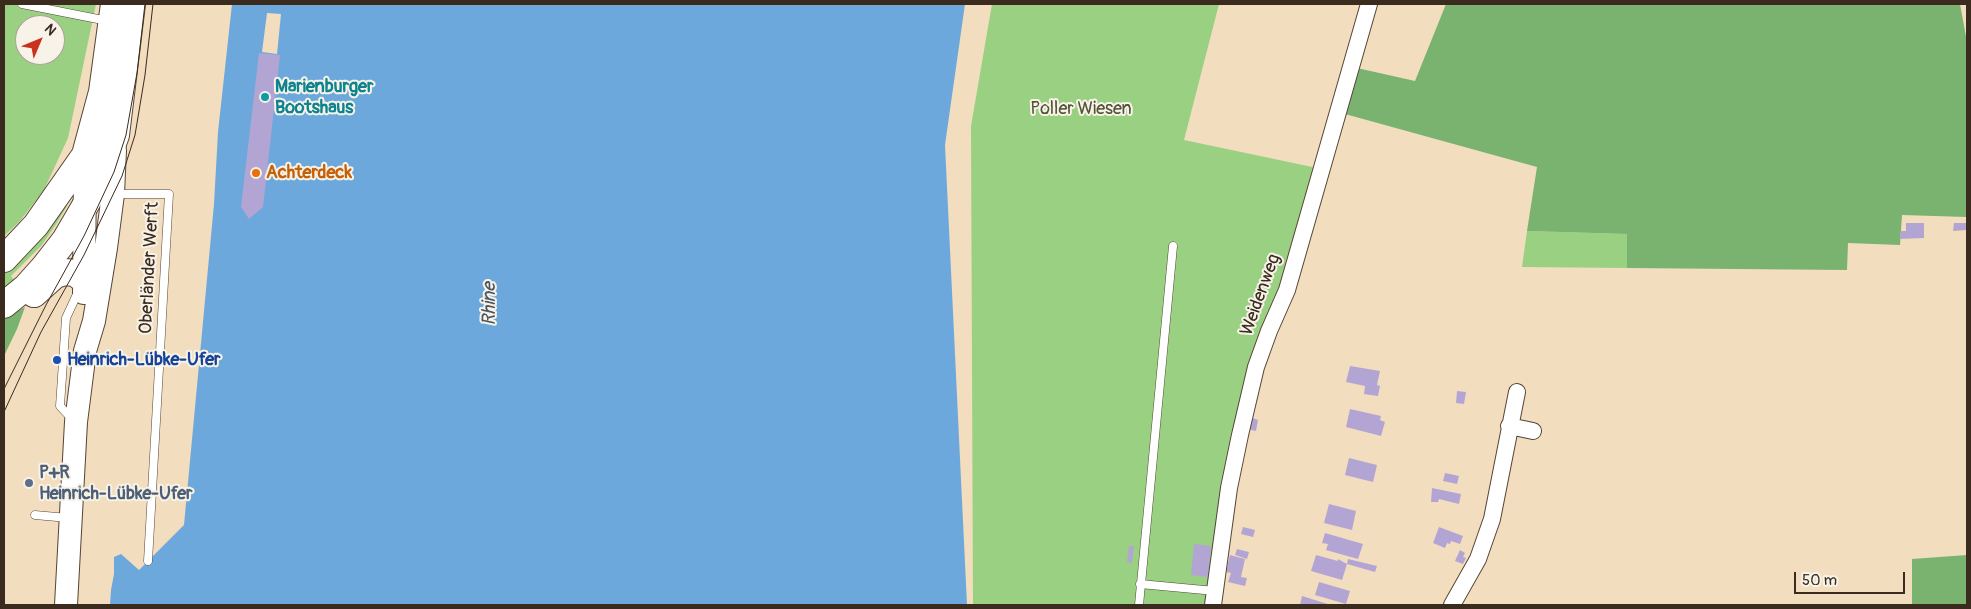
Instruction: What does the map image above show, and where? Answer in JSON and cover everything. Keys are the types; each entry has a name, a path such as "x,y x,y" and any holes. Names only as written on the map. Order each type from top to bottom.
{"main road":[{"path":"85,351 94,322 113,194 116,134 132,4"},
{"path":"66,605 76,422 85,351 85,155 102,92 112,13"},
{"path":"6,304 44,267 65,240 99,182 116,134"},
{"path":"4,259 36,225 85,155"},
{"path":"6,304 34,294 56,275 65,272 75,273 84,280"}],"street":[{"name":"Weidenweg","path":"1214,598 1229,488 1256,367 1287,290 1369,4"},
{"path":"1452,605 1478,559 1492,519 1517,392"},
{"path":"1509,426 1533,431"}],"lane":[{"path":"22,4 112,13"},
{"name":"Oberländer Werft","path":"113,194 169,194 148,561"},
{"path":"1138,605 1173,246"},
{"path":"76,422 60,406 66,318 84,280"},
{"path":"35,515 70,518"},
{"path":"1140,584 1214,598"}],"green space":[{"path":"4,4 96,4 68,138 44,190 19,222 4,236"},
{"name":"Poller Wiesen","path":"992,4 1219,4 1184,140 1317,168 1280,294 1207,605 973,605 971,126"},
{"path":"1446,4 1960,4 1967,42 1967,217 1902,215 1900,245 1848,243 1847,270 1627,268 1627,234 1527,231 1537,167 1345,114 1357,68 1415,81"},
{"path":"65,203 67,206 41,246 11,276 14,280 4,288 4,272"},
{"path":"1527,231 1627,234 1627,268 1522,267"},
{"path":"25,307 17,329 4,356 4,319"},
{"path":"1967,555 1967,605 1912,605 1912,559"}],"water":[{"name":"Rhine","path":"232,4 965,4 945,145 967,605 110,605 114,557 121,554 139,570 184,525 214,204 218,132"}],"pier":[{"path":"267,13 281,14 277,54 262,52"}],"building":[{"name":"Marienburger Bootshaus","path":"259,53 280,55 263,207 249,219 241,207"},
{"path":"1906,223 1924,223 1924,238 1900,239 1901,231 1906,231"},
{"path":"1954,223 1967,223 1967,230 1953,231"},
{"path":"1350,366 1380,371 1377,385 1380,386 1378,396 1364,394 1365,386 1346,382"},
{"path":"1457,391 1466,392 1464,404 1456,403"},
{"path":"1350,409 1381,416 1380,420 1385,422 1381,436 1346,427"},
{"path":"1250,417 1258,420 1256,431 1247,429"},
{"path":"1349,458 1377,465 1373,482 1345,475"},
{"path":"1445,473 1459,476 1457,484 1443,481"},
{"path":"1432,488 1461,494 1459,504 1439,499 1438,502 1431,502"},
{"path":"1329,504 1356,511 1352,530 1324,523"},
{"path":"1243,527 1255,530 1253,537 1241,534"},
{"path":"1439,527 1463,536 1460,544 1451,541 1450,544 1447,543 1445,548 1433,543"},
{"path":"1325,533 1363,544 1358,559 1326,550 1328,544 1322,543"},
{"path":"1194,544 1211,546 1208,577 1191,575"},
{"path":"1129,546 1134,546 1132,563 1127,562"},
{"path":"1237,549 1249,552 1247,559 1235,555"},
{"path":"1460,550 1465,553 1463,557 1466,558 1463,564 1455,561"},
{"path":"1230,555 1245,559 1241,577 1247,578 1245,586 1228,582 1231,573 1226,572"},
{"path":"1316,555 1338,561 1338,559 1347,564 1342,580 1311,571"},
{"path":"1348,559 1377,566 1375,572 1347,564"},
{"path":"1319,582 1350,591 1346,604 1315,595"},
{"path":"1302,596 1331,605 1300,605"}],"tram line":[{"path":"4,389 46,305 84,236 114,172 126,135 137,73 145,4"},
{"path":"4,412 41,332 84,255 122,176 135,135 145,75 153,4"}],"place":[{"name":"Marienburger Bootshaus","path":"265,97"},
{"name":"Achterdeck","path":"256,173"},
{"name":"Heinrich-Lübke-Ufer","path":"57,360"},
{"name":"P+R Heinrich-Lübke-Ufer","path":"29,483"}]}
